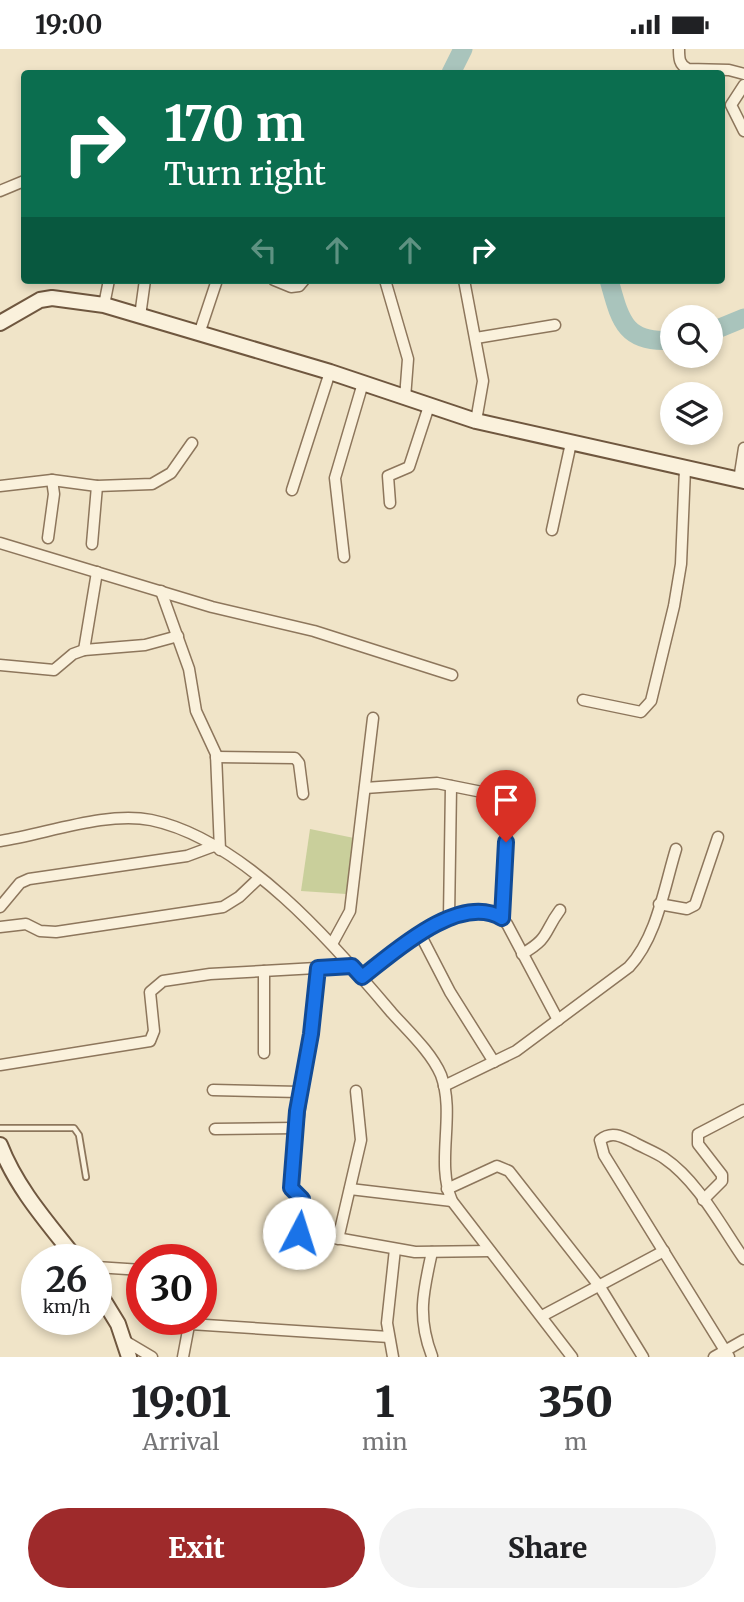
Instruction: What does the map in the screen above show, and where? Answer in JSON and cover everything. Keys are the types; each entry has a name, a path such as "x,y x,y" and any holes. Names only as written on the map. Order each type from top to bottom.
{"street":[{"path":"679,49 683,70"},
{"path":"725,73 744,74"},
{"path":"744,85 732,105 744,131"},
{"path":"0,191 21,182"},
{"path":"104,305 108,284"},
{"path":"139,316 144,284"},
{"path":"199,334 216,284"},
{"path":"284,284 291,287 301,284"},
{"path":"386,284 408,359 405,398"},
{"path":"465,284 483,381 476,421"},
{"path":"0,323 40,300 52,298 104,305 330,372 476,421 685,469 741,481 744,448"},
{"path":"476,338 555,324"},
{"path":"292,490 330,372"},
{"path":"344,557 335,478 363,383"},
{"path":"390,503 388,476 410,467 429,406"},
{"path":"0,486 52,480 97,486 152,484 163,480 192,443"},
{"path":"552,530 571,443"},
{"path":"583,701 641,712 650,701 674,605 681,564 685,469"},
{"path":"48,538 54,494 52,480"},
{"path":"92,544 97,486"},
{"path":"0,543 161,591 314,631 452,675"},
{"path":"84,650 97,572"},
{"path":"161,591 189,669 196,711 214,746 217,848"},
{"path":"0,665 54,670 73,654 84,650 145,645 178,636"},
{"path":"332,944 350,911 373,718"},
{"path":"216,758 295,758 299,763 303,794"},
{"path":"365,788 437,783 492,794"},
{"path":"449,918 451,786"},
{"path":"0,841 105,820 131,818 169,825 217,848 304,915 428,1054 444,1086 447,1189 452,1201 572,1357"},
{"path":"659,904 687,909 695,905 719,837"},
{"path":"506,842 502,918 558,1020"},
{"path":"0,907 20,883 29,879 187,856 217,848"},
{"path":"444,1086 516,1051 612,981 641,954 676,849"},
{"path":"0,927 26,923 40,931 55,932 214,909 239,897 259,878"},
{"path":"523,954 543,941 560,910"},
{"path":"362,977 419,932 449,918 488,913 502,918"},
{"path":"419,932 450,992 494,1062"},
{"path":"0,1065 150,1041 154,1031 150,992 157,984 210,974 352,966"},
{"path":"318,968 300,1092 291,1188 301,1196 302,1203 297,1231 395,1249 432,1252 490,1251"},
{"path":"264,971 264,1053"},
{"path":"213,1090 300,1092"},
{"path":"338,1239 361,1135 356,1091"},
{"path":"703,1200 722,1181 722,1175 698,1144 698,1134 744,1110"},
{"path":"215,1129 296,1128"},
{"path":"728,1354 604,1155 600,1140 606,1135 615,1134 664,1159 685,1177 744,1259"},
{"path":"0,1145 9,1169 20,1187 65,1244"},
{"path":"447,1189 497,1166 503,1167 600,1286 643,1357"},
{"path":"350,1189 452,1201"},
{"path":"393,1357 389,1337 388,1302 395,1249"},
{"path":"542,1316 664,1251"},
{"path":"432,1252 422,1320 432,1356"},
{"path":"112,1317 125,1341 129,1357"},
{"path":"217,1324 389,1337"},
{"path":"183,1357 187,1335"},
{"path":"714,1357 728,1354 744,1340"},
{"path":"125,1341 152,1357"}],"lane":[{"path":"0,1128 74,1128 79,1135 86,1177"}],"green space":[{"path":"310,829 354,838 346,894 301,891"}],"waterway":[{"path":"452,70 463,49"},
{"path":"610,284 621,317 627,326 643,338 660,340"},
{"path":"723,327 744,318"}],"route":[{"path":"299,1233 297,1227 302,1199 291,1188 297,1111 311,1034 318,968 352,966 362,977 419,932 443,920 488,913 502,918 506,842"}]}
